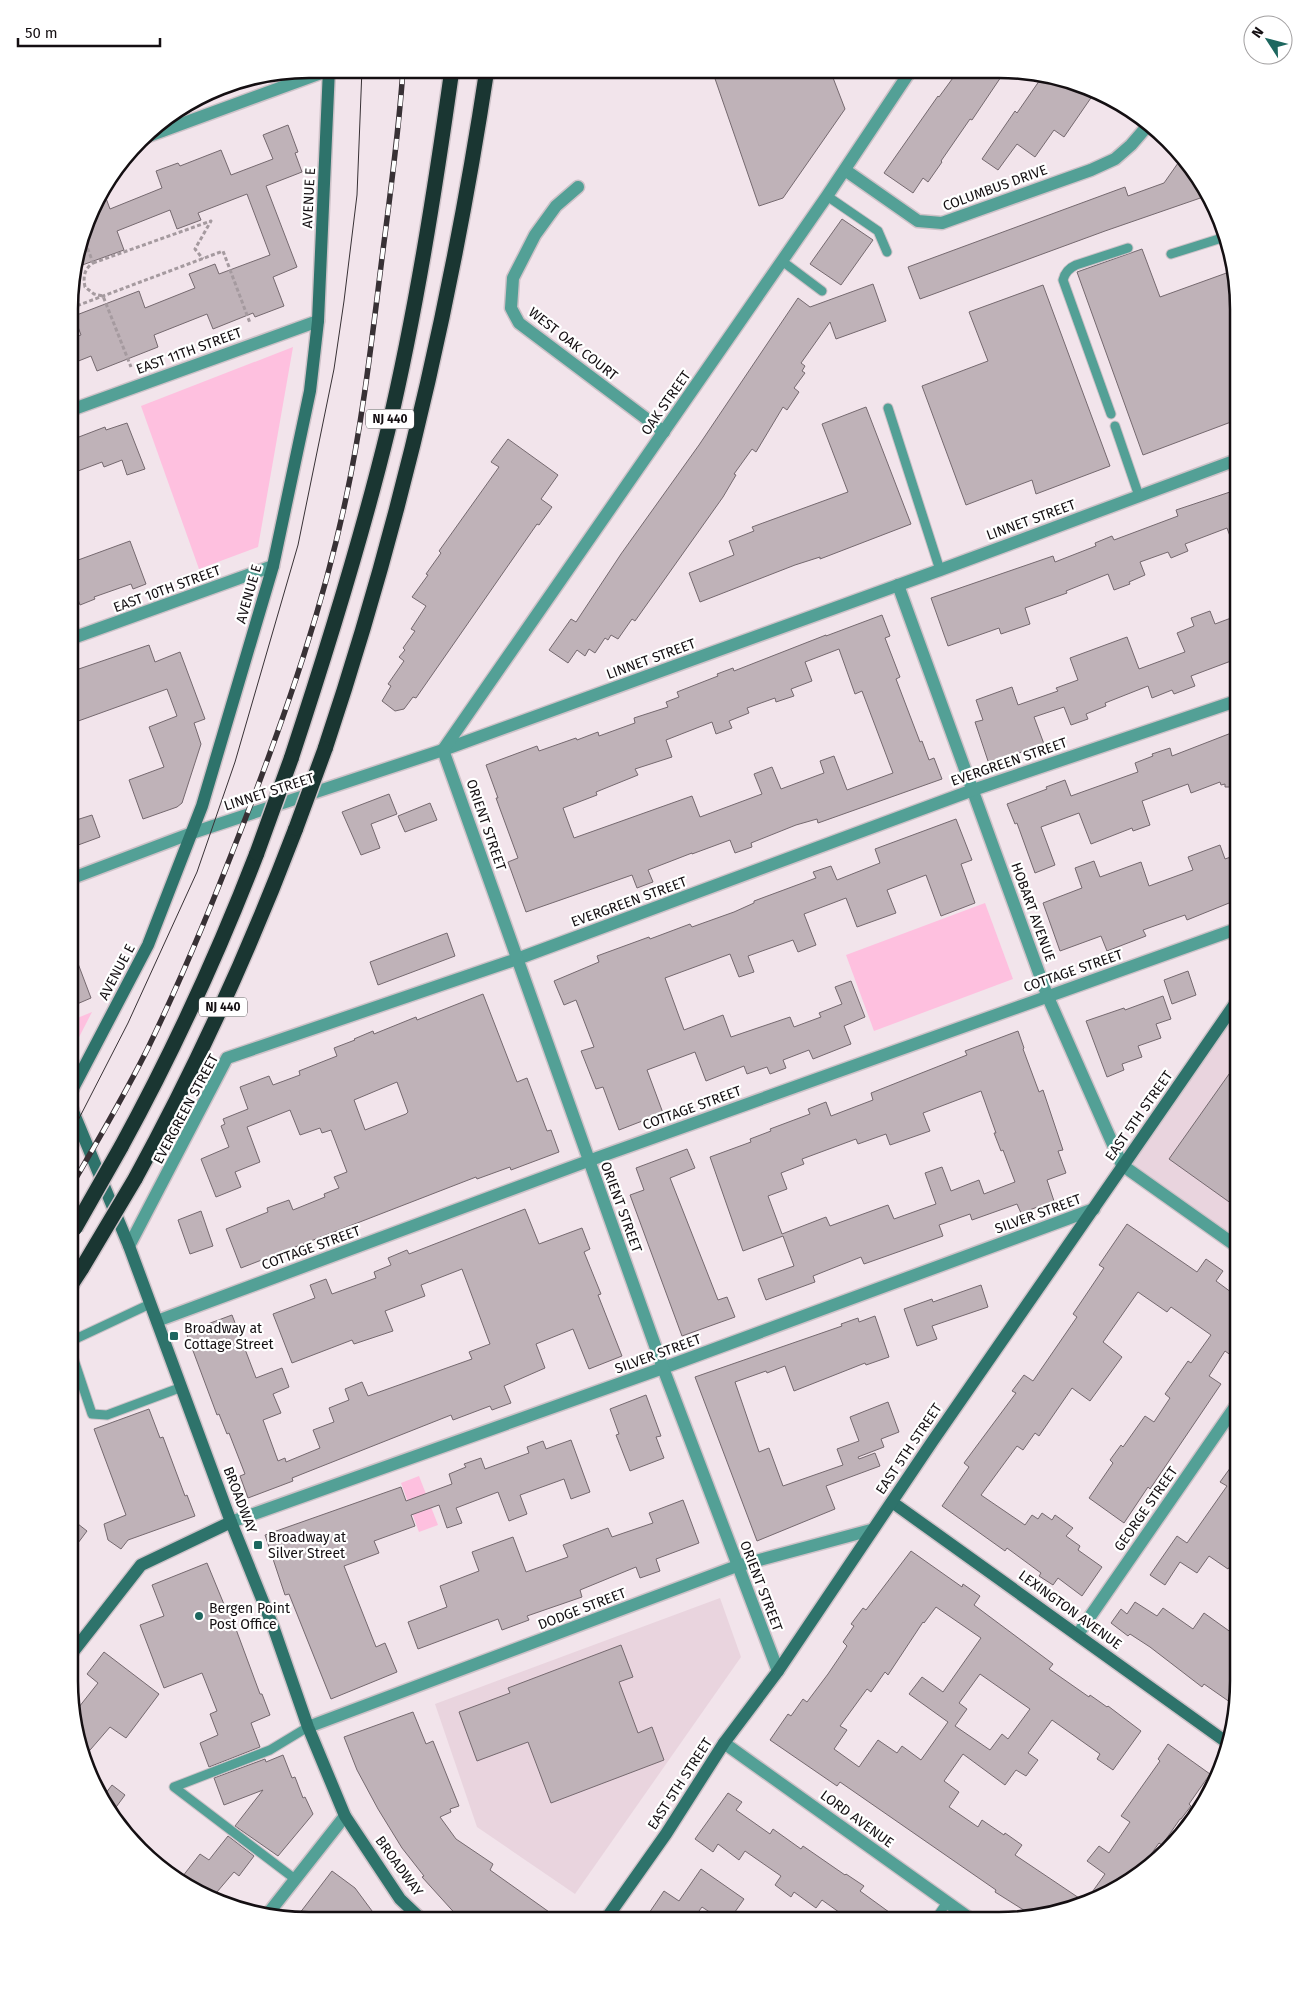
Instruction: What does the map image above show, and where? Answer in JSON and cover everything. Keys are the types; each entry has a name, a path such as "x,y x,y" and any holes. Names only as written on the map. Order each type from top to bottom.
{"highway":[{"name":"NJ 440","path":"78,1222 122,1147 162,1070 232,917 291,759 335,627 354,562 388,427 428,226 451,78"},
{"name":"NJ 440","path":"78,1274 135,1180 166,1122 226,999 296,828 325,749 364,628 401,493 447,291 485,78"}],"street":[{"path":"168,125 306,78"},
{"name":"AVENUE E","path":"78,1079 148,945 192,833 208,790 273,566 310,391 318,321 329,78"},
{"name":"OAK STREET","path":"443,750 845,170 906,78"},
{"name":"COLUMBUS DRIVE","path":"845,170 918,220 942,223 1091,170 1115,159 1145,129"},
{"name":"WEST OAK COURT","path":"578,187 556,206 535,235 513,278 511,308 519,324 664,432"},
{"name":"EAST 11TH STREET","path":"78,407 318,321"},
{"name":"LINNET STREET","path":"78,876 192,833 443,750 898,586 1230,462"},
{"name":"EAST 10TH STREET","path":"78,636 273,566"},
{"name":"HOBART AVENUE","path":"898,586 1047,996 1122,1165"},
{"name":"EVERGREEN STREET","path":"129,1246 227,1058 517,959 973,790 1230,703"},
{"name":"ORIENT STREET","path":"443,750 663,1368 778,1670"},
{"name":"COTTAGE STREET","path":"157,1321 588,1161 1230,931"},
{"name":"EAST 5TH STREET","path":"611,1912 666,1834 724,1743 778,1670 871,1530 1230,1011"},
{"name":"BROADWAY","path":"78,1123 129,1246 231,1522 274,1629 308,1727 345,1816 400,1898 415,1912"},
{"path":"1122,1165 1230,1242"},
{"name":"SILVER STREET","path":"231,1522 663,1368 1094,1209"},
{"name":"GEORGE STREET","path":"1078,1634 1230,1414"},
{"name":"LEXINGTON AVENUE","path":"892,1502 1223,1740"},
{"path":"78,1646 141,1566 231,1522"},
{"name":"DODGE STREET","path":"308,1727 737,1566 871,1530"},
{"name":"LORD AVENUE","path":"724,1743 961,1912"},
{"path":"272,1909 345,1816"}],"lane":[{"path":"827,196 878,231 887,252"},
{"path":"1171,254 1220,239"},
{"path":"1111,414 1063,280 1064,275 1069,269 1076,265 1128,248"},
{"path":"782,261 822,290"},
{"path":"888,408 940,570"},
{"path":"1115,426 1139,496"},
{"path":"78,1340 150,1304"},
{"path":"78,1371 92,1414 107,1415 182,1387"},
{"path":"295,1879 174,1787 270,1750 308,1727"},
{"path":"940,1912 947,1902"}],"path":[{"path":"103,296 94,294 84,287 83,277 87,267 93,263 211,221 194,249 203,259"},
{"path":"86,245 93,263"},
{"path":"78,305 223,251 250,323"},
{"path":"103,296 131,367"}],"shaded area":[{"path":"293,347 258,547 199,569 141,406"},
{"path":"985,903 1013,979 874,1031 846,955"},
{"path":"92,1012 78,1039 78,1018"},
{"path":"1230,1016 1230,1236 1124,1162"},
{"path":"419,1476 438,1525 419,1532 401,1483"},
{"path":"720,1598 741,1657 575,1894 477,1827 435,1704"}],"building":[{"path":"715,78 833,78 845,109 783,198 759,206"},
{"path":"953,78 1000,78 928,182 923,178 913,193 884,173"},
{"path":"1039,81 1060,85 1092,97 1064,137 1054,130 1035,157 1017,144 998,170 982,159 1015,111 1017,113"},
{"path":"288,125 298,152 295,153 302,172 266,186 297,267 273,277 284,306 255,317 253,313 213,329 207,314 154,335 158,347 97,371 91,356 78,361 78,336 81,335 78,327 78,314 139,291 145,308 195,288 189,274 215,264 219,274 270,255 247,194 198,213 201,220 177,229 170,210 117,231 124,250 82,265 85,248 106,197 110,209 162,188 156,171 178,163 180,166 221,150 231,175 273,159 263,135"},
{"path":"1178,163 1202,197 920,299 908,267 1125,187 1128,196 1164,183"},
{"path":"842,219 873,240 841,285 810,264"},
{"path":"1142,249 1160,297 1228,272 1230,293 1230,422 1143,455 1077,272"},
{"path":"873,284 886,321 836,339 830,322 801,363 805,366 802,371 805,373 794,388 799,392 787,410 783,407 756,452 752,449 734,474 736,475 723,497 635,621 632,619 618,639 611,635 608,640 605,638 595,653 589,649 585,656 577,650 568,663 549,650 571,619 576,622 798,298 810,307"},
{"path":"1043,285 1110,466 1036,494 1032,480 966,505 922,386 988,361 969,312"},
{"path":"866,407 911,524 820,559 820,557 795,565 700,602 689,573 734,555 729,541 754,531 752,527 848,492 822,424"},
{"path":"127,423 145,469 127,475 122,460 104,467 102,462 78,471 78,437 105,427 106,430"},
{"path":"508,439 558,475 541,499 552,507 539,525 537,524 416,698 413,697 404,709 395,711 382,701 391,686 388,684 404,661 399,657 415,631 411,629 426,606 412,597 441,553 439,551 499,467 491,462"},
{"path":"1230,492 1230,536 1227,528 1185,544 1188,551 1171,558 1168,552 1140,562 1145,575 1129,582 1130,584 1114,590 1108,574 1066,591 1067,593 1025,608 1030,624 1001,634 999,628 948,646 931,598 1053,556 1055,562 1096,546 1095,543 1112,536 1114,540 1178,516 1176,510"},
{"path":"130,541 146,584 133,589 131,584 94,597 95,599 80,605 78,600 78,560"},
{"path":"1210,611 1215,624 1230,618 1230,661 1191,676 1195,686 1174,694 1172,690 1152,698 1148,686 1105,703 1106,706 1086,714 1088,719 1071,725 1064,707 1034,717 1044,744 989,764 975,722 983,720 976,700 1012,687 1018,705 1058,691 1056,688 1078,680 1070,658 1127,637 1139,669 1185,652 1177,633 1194,626 1191,618"},
{"path":"882,615 890,636 885,638 900,677 896,679 920,742 922,741 929,760 934,758 942,779 818,823 817,819 796,825 751,843 752,847 735,853 730,840 692,853 648,870 653,882 637,888 632,875 526,912 508,862 518,858 486,765 537,746 539,751 598,732 599,736 635,723 634,718 668,707 666,702 679,697 677,692 718,676 717,674 733,668 734,671","holes":["839,649 855,694 862,691 893,773 847,790 834,756 820,761 824,773 781,789 772,767 754,774 762,794 700,817 692,796 574,838 563,808 597,795 596,792 638,775 635,769 672,757 666,740 712,722 716,734 732,728 729,721 749,713 747,708 775,698 776,702 794,696 791,689 812,681 805,662"]},
{"path":"149,645 155,662 180,652 205,719 194,723 201,744 182,803 177,807 143,819 129,780 164,767 149,727 177,716 167,689 78,721 78,669"},
{"path":"1230,733 1230,787 1225,787 1225,784 1221,785 1220,782 1191,793 1188,784 1142,801 1150,825 1133,831 1132,828 1091,844 1079,813 1041,827 1055,865 1035,873 1017,823 1015,824 1007,804 1065,780 1071,796 1138,772 1135,763 1153,756 1152,754 1170,748 1172,756"},
{"path":"389,794 397,814 371,824 380,848 361,855 342,812"},
{"path":"430,803 437,820 405,832 398,816"},
{"path":"92,815 100,837 78,845 78,819"},
{"path":"956,819 972,860 961,864 975,903 941,916 926,875 887,890 896,913 857,927 846,898 804,914 816,945 798,952 793,940 748,956 754,972 739,977 730,954 665,978 684,1030 723,1015 731,1037 790,1017 794,1027 821,1017 819,1013 842,1004 835,987 851,981 865,1017 844,1026 851,1044 813,1059 809,1050 783,1060 786,1068 770,1074 767,1067 747,1074 744,1066 706,1081 695,1052 647,1070 663,1113 619,1130 603,1087 596,1089 581,1051 594,1047 576,1000 564,1005 554,981 599,962 597,956 690,924 692,927 816,878 813,872 831,866 837,880 880,863 875,849"},
{"path":"1220,845 1225,859 1230,857 1230,903 1187,920 1185,915 1143,930 1146,936 1107,951 1101,936 1060,951 1043,903 1082,888 1075,868 1094,861 1100,877 1141,862 1149,886 1193,870 1188,857"},
{"path":"447,933 455,956 378,985 370,962"},
{"path":"78,964 91,998 78,1004"},
{"path":"1188,971 1196,995 1172,1004 1164,980"},
{"path":"483,994 517,1082 527,1078 547,1131 551,1130 559,1152 511,1170 510,1167 477,1179 476,1177 241,1268 226,1229 268,1212 267,1208 289,1200 293,1210 325,1197 324,1194 339,1188 334,1177 347,1172 331,1130 322,1133 320,1128 300,1135 290,1110 247,1127 260,1162 235,1172 241,1187 216,1197 201,1159 229,1147 221,1126 225,1124 223,1119 248,1109 240,1087 269,1076 273,1085 300,1075 299,1071 337,1056 334,1048 373,1031 374,1034 416,1017 417,1020","holes":["397,1082 408,1112 365,1130 354,1100"]},
{"path":"1163,996 1171,1019 1156,1024 1161,1038 1138,1046 1142,1057 1122,1064 1124,1070 1107,1077 1086,1021 1124,1008 1125,1010"},
{"path":"1018,1031 1039,1092 1043,1090 1063,1150 1058,1151 1066,1173 1047,1180 1054,1201 1021,1213 1017,1204 972,1220 970,1214 939,1225 943,1236 864,1264 861,1257 813,1276 815,1282 766,1300 758,1279 794,1266 783,1236 743,1251 710,1157 751,1142 750,1139 771,1131 770,1129 810,1114 808,1109 826,1102 831,1116 873,1100 871,1093 967,1055 965,1051","holes":["981,1091 996,1133 994,1133 1001,1151 1003,1150 1015,1182 984,1194 979,1180 951,1191 942,1167 925,1173 936,1204 894,1219 888,1205 830,1226 826,1217 782,1234 768,1196 787,1189 781,1173 804,1164 802,1159 856,1139 858,1144 886,1134 890,1145 930,1131 923,1113"]},
{"path":"1230,1073 1230,1203 1169,1159"},
{"path":"687,1149 695,1168 670,1178 718,1300 727,1297 735,1317 682,1336 630,1195 644,1190 636,1168"},
{"path":"525,1209 539,1244 582,1228 590,1249 584,1252 601,1294 598,1295 622,1356 589,1369 573,1329 536,1344 545,1368 504,1386 511,1403 492,1410 490,1406 453,1420 451,1415 292,1478 293,1481 248,1498 240,1476 245,1474 229,1433 227,1434 219,1414 217,1415 186,1332 232,1315 256,1378 282,1368 289,1387 273,1394 281,1413 263,1420 278,1461 285,1458 286,1462 320,1448 313,1430 334,1422 329,1408 349,1400 345,1389 362,1382 368,1396 472,1359 469,1352 490,1344 462,1269 421,1285 425,1296 385,1311 393,1331 354,1344 352,1340 292,1363 273,1314 315,1298 310,1285 326,1279 332,1294 376,1278 374,1272 391,1265 388,1258 407,1250 409,1254"},
{"path":"201,1211 213,1246 190,1254 178,1220"},
{"path":"1127,1224 1197,1272 1206,1259 1223,1271 1216,1281 1230,1291 1230,1355 1225,1351 1209,1376 1221,1384 1150,1489 1148,1487 1124,1523 1089,1498 1113,1463 1110,1460 1121,1445 1123,1447 1145,1416 1154,1422 1170,1398 1165,1394 1188,1361 1191,1363 1211,1335 1171,1307 1167,1312 1138,1292 1103,1342 1122,1357 1090,1401 1072,1388 1039,1436 1035,1433 1023,1450 1017,1446 981,1495 1025,1525 1032,1515 1038,1519 1042,1513 1052,1520 1055,1515 1073,1528 1066,1536 1080,1546 1078,1550 1102,1567 1082,1596 1058,1578 1053,1585 1039,1576 1041,1573 1007,1548 1005,1551 942,1506 969,1467 964,1463 1016,1393 1012,1391 1024,1375 1033,1381 1077,1317 1073,1314 1104,1268 1099,1265"},
{"path":"981,1285 988,1307 932,1326 937,1339 917,1346 904,1309 932,1299 933,1302"},
{"path":"875,1316 889,1357 866,1365 865,1363 794,1391 785,1366 735,1382 759,1452 769,1448 783,1486 843,1465 837,1449 859,1441 850,1417 888,1402 899,1432 881,1439 884,1447 858,1457 859,1459 875,1453 880,1466 826,1486 835,1509 757,1541 695,1377 842,1326 841,1324 858,1318 859,1322"},
{"path":"646,1395 661,1436 656,1437 664,1458 630,1471 616,1435 619,1434 610,1409"},
{"path":"149,1409 160,1438 163,1437 185,1496 187,1495 195,1516 128,1540 121,1549 108,1540 104,1524 126,1515 94,1429"},
{"path":"571,1440 590,1492 571,1499 564,1479 520,1495 527,1514 509,1521 498,1492 456,1508 462,1523 447,1528 439,1505 411,1515 415,1526 374,1541 379,1553 344,1566 376,1647 385,1643 397,1672 331,1699 289,1594 285,1595 265,1535 401,1487 406,1501 452,1484 449,1474 466,1467 464,1464 481,1458 485,1469 529,1453 527,1447 543,1441 546,1449"},
{"path":"1230,1468 1230,1566 1228,1569 1209,1556 1197,1573 1180,1562 1165,1585 1150,1575 1177,1536 1187,1543 1227,1486 1220,1482"},
{"path":"683,1500 699,1543 656,1559 660,1571 640,1578 636,1567 580,1590 582,1597 527,1616 529,1620 502,1630 498,1619 418,1649 408,1622 447,1607 440,1586 479,1571 472,1552 513,1537 526,1572 568,1557 563,1545 608,1528 612,1537 653,1523 649,1513"},
{"path":"78,1524 87,1531 78,1543"},
{"path":"911,1551 962,1587 963,1584 980,1596 974,1605 1053,1664 1049,1669 1089,1697 1090,1695 1108,1706 1141,1731 1113,1770 1097,1759 1100,1754 1052,1720 1028,1753 1038,1760 1026,1776 1016,1770 1005,1785 963,1754 944,1781 959,1792 949,1807 978,1827 982,1820 1004,1835 1005,1833 1022,1845 1015,1855 1078,1897 1060,1904 1024,1910 995,1892 996,1890 840,1782 837,1786 770,1740 788,1714 791,1716 803,1699 807,1702 828,1674 847,1646 843,1642 854,1626 851,1624 863,1608 866,1610","holes":["936,1607 981,1638 943,1692 922,1677 909,1694 948,1722 921,1760 902,1746 897,1753 878,1740 859,1767 834,1749 847,1730 840,1726 867,1689 871,1692 885,1672 888,1675 923,1622","980,1674 1030,1709 1008,1739 1002,1734 990,1750 955,1726 967,1709 959,1703"]},
{"path":"207,1563 228,1614 230,1613 260,1694 262,1694 270,1715 251,1723 260,1747 209,1767 200,1743 218,1735 210,1714 217,1711 202,1673 164,1688 140,1625 164,1616 152,1585"},
{"path":"1135,1602 1157,1616 1163,1608 1193,1629 1204,1613 1230,1632 1230,1702 1204,1684 1202,1687 1150,1647 1130,1634 1128,1636 1111,1623 1121,1609 1127,1614"},
{"path":"621,1645 633,1677 619,1682 638,1733 652,1727 664,1760 551,1803 528,1742 477,1761 459,1712 510,1693 508,1688"},
{"path":"104,1652 159,1694 126,1738 110,1727 89,1752 79,1707 98,1683 87,1674"},
{"path":"413,1712 426,1744 433,1741 459,1806 450,1809 451,1812 440,1817 456,1839 493,1864 490,1870 549,1912 454,1912 422,1877 424,1876 402,1848 357,1770 344,1737"},
{"path":"1168,1744 1210,1774 1189,1804 1191,1806 1162,1845 1159,1843 1150,1856 1128,1873 1092,1892 1105,1874 1087,1861 1099,1846 1109,1853 1130,1822 1121,1816 1160,1761 1158,1759"},
{"path":"283,1755 292,1778 295,1777 303,1798 305,1797 313,1814 278,1856 235,1826 263,1790 224,1805 214,1778 265,1759 266,1762"},
{"path":"112,1785 125,1795 115,1808 106,1793"},
{"path":"728,1793 742,1802 736,1810 770,1834 773,1829 801,1849 803,1846 864,1886 860,1891 889,1912 839,1912 822,1900 816,1908 794,1892 791,1897 775,1885 781,1876 745,1851 739,1860 718,1844 713,1852 695,1839"},
{"path":"228,1836 254,1856 239,1876 234,1872 217,1893 184,1875 200,1854 209,1860"},
{"path":"701,1869 744,1899 735,1912 710,1912 702,1907 698,1912 650,1912 664,1891 679,1901"},
{"path":"332,1871 355,1888 373,1912 308,1912 301,1912"}],"tram line":[{"path":"78,1120 128,1023 197,872 235,762 298,545 334,369 344,301 357,195 362,78"}],"railway":[{"path":"78,1174 138,1068 189,959 265,766 292,691 316,615 346,498 362,408 394,163 402,78"}],"place":[{"name":"Broadway at Cottage Street","path":"174,1336"},
{"name":"Broadway at Silver Street","path":"258,1545"},
{"name":"Bergen Point Post Office","path":"199,1616"}]}
